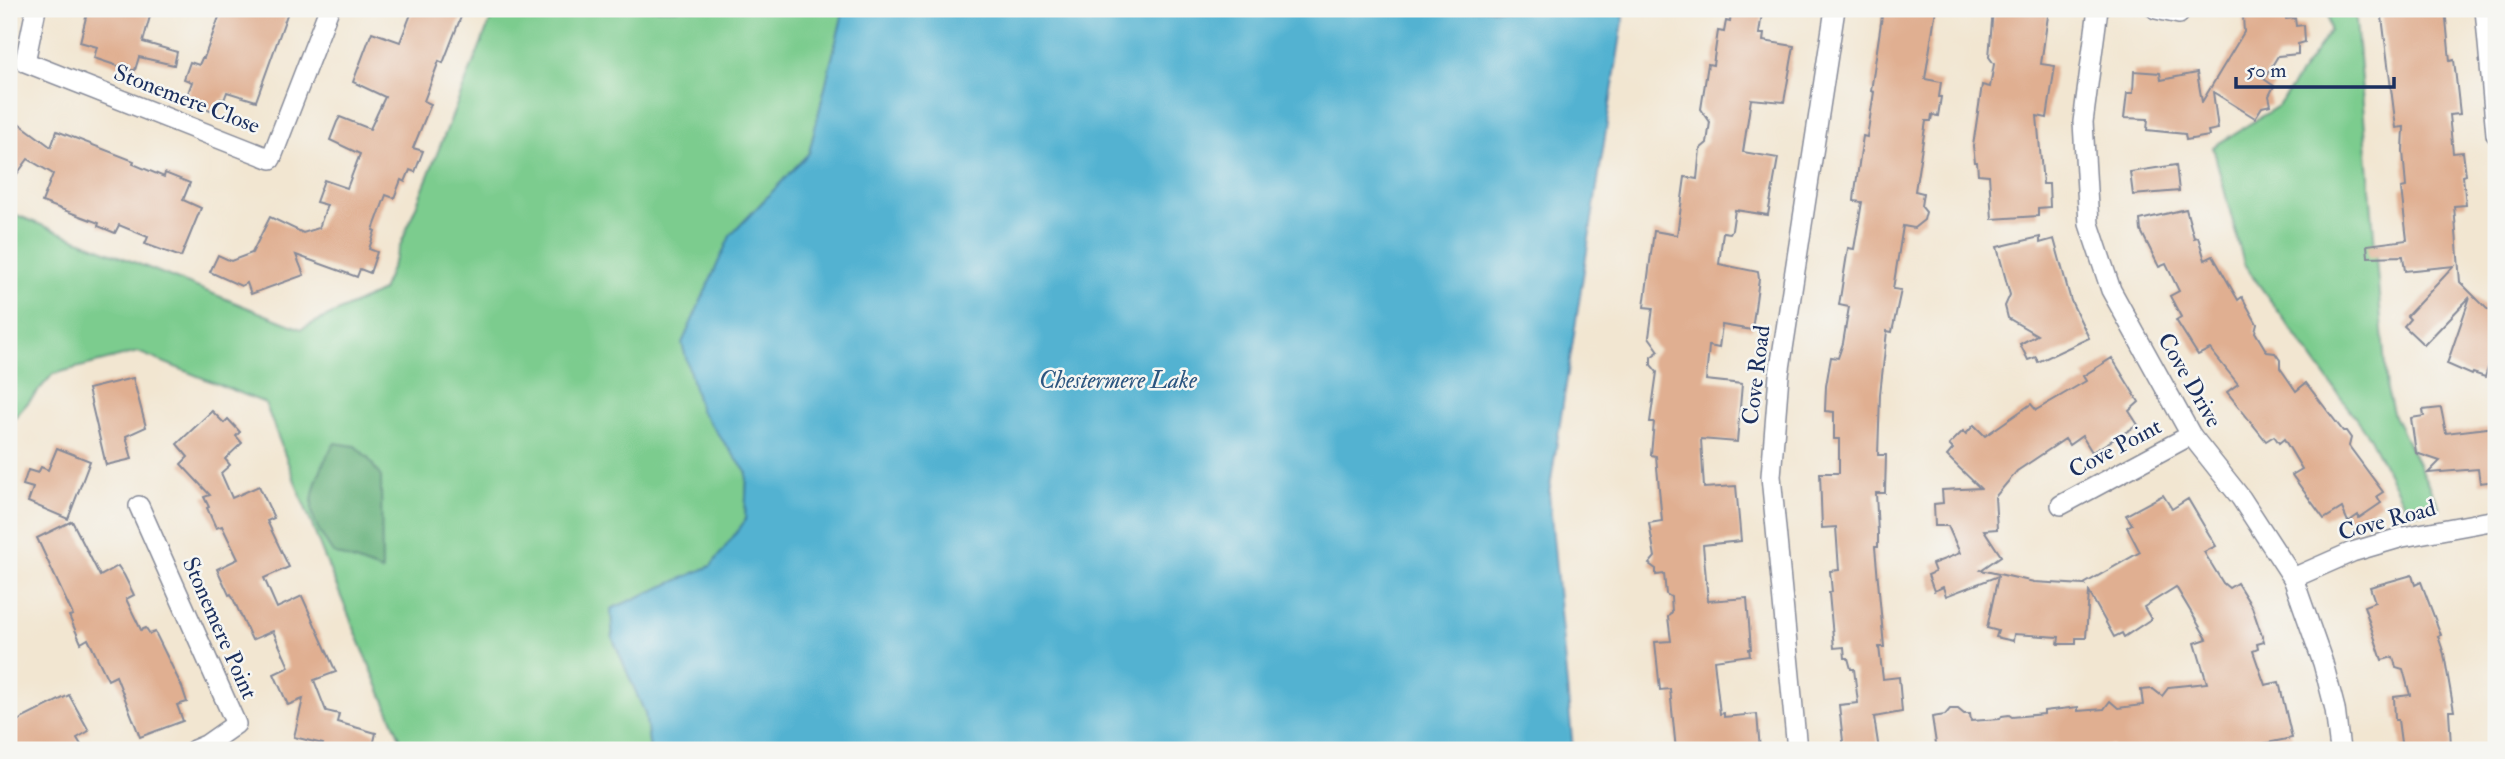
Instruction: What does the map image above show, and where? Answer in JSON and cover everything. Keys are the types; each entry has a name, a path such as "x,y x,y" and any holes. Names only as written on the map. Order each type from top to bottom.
{"street":[{"name":"Stonemere Close","path":"36,9 25,62 271,159 329,9"},
{"name":"Cove Road","path":"1797,750 1771,476 1772,447 1779,375 1835,9"},
{"name":"Cove Drive","path":"2098,9 2083,122 2089,224 2110,290 2191,435 2241,498 2293,578 2323,663 2335,709 2340,750"},
{"path":"2156,9 2179,13"},
{"path":"2486,9 2496,134"},
{"name":"Cove Point","path":"2061,505 2191,435"},
{"name":"Stonemere Point","path":"139,506 236,724 194,750"},
{"name":"Cove Road","path":"2293,578 2352,552 2403,537 2496,520"}],"green space":[{"path":"495,9 844,9 809,153 730,236 700,409 747,473 745,521 711,566 611,609 613,639 645,713 650,750 405,750 323,554 265,403 138,352 53,374 9,424 9,212 301,329 382,291"},
{"path":"2328,9 2355,9 2387,390 2394,416 2440,508 2409,514 2370,438 2244,264 2213,147 2278,106 2330,31"},
{"path":"335,443 355,446 368,458 381,477 382,571 333,553 313,515 312,497 315,486"}],"water":[{"name":"Chestermere Lake","path":"844,9 1625,9 1549,493 1573,750 650,750 645,713 613,639 611,609 711,566 745,521 747,473 700,410 682,343 730,236 809,153"}],"building":[{"path":"88,9 152,9 143,42 177,52 174,65 139,57 135,70 130,70 94,58 97,47 80,42"},
{"path":"222,9 289,9 256,101 227,92 216,112 185,101 192,82 184,79 190,62 199,65 204,58"},
{"path":"413,9 464,9 443,63 439,61 424,101 431,104 413,148 423,151 415,172 410,170 405,182 401,180 394,198 386,195 373,230 375,231 369,249 377,252 370,273 360,269 357,277 296,255 304,275 251,294 247,283 241,286 210,272 218,255 231,261 252,253 270,217 303,233 319,228 327,205 316,202 324,180 347,188 360,154 330,140 337,122 340,117 370,129 385,97 353,82 372,32 400,42"},
{"path":"1731,9 1762,13 1759,34 1764,34 1763,41 1794,46 1784,102 1751,99 1743,152 1778,158 1768,215 1735,210 1732,230 1730,233 1723,232 1719,264 1758,272 1759,279 1752,330 1722,325 1719,348 1709,346 1706,380 1742,384 1737,442 1701,439 1704,488 1736,486 1741,541 1703,545 1708,601 1747,598 1751,649 1750,655 1714,660 1720,714 1724,713 1724,717 1757,714 1760,750 1676,750 1670,689 1660,690 1655,642 1671,641 1668,617 1672,612 1671,597 1666,594 1664,574 1656,575 1656,569 1649,564 1655,557 1649,523 1662,521 1656,456 1651,455 1654,422 1650,422 1657,372 1651,365 1651,357 1659,351 1649,337 1653,308 1644,307 1654,231 1677,235 1685,177 1697,179 1700,149 1707,143 1710,122 1701,109 1708,64 1713,65 1718,31 1724,32 1726,21 1730,22"},
{"path":"1883,9 1936,9 1925,79 1941,82 1941,97 1938,116 1932,115 1931,121 1926,121 1915,191 1923,193 1921,206 1926,212 1924,220 1914,228 1903,226 1893,289 1901,290 1892,332 1887,331 1880,394 1878,455 1886,455 1885,493 1876,493 1878,547 1875,547 1884,647 1879,647 1883,679 1899,677 1902,712 1874,717 1879,750 1844,750 1839,705 1858,703 1854,669 1851,669 1848,658 1845,658 1844,647 1834,648 1829,593 1832,592 1830,571 1839,570 1836,527 1822,528 1820,473 1839,473 1839,439 1834,439 1834,412 1825,411 1826,386 1831,357 1838,358 1843,343 1849,307 1839,305 1848,248 1854,249 1862,202 1854,201 1855,191 1863,136 1867,137 1874,92 1871,91"},
{"path":"1993,9 2049,9 2041,64 2055,66 2047,118 2037,116 2043,184 2049,184 2050,207 2038,208 2038,216 1992,219 1989,175 1978,174 1975,162 1973,146 1982,85 1990,87 1994,64 1989,57"},
{"path":"2381,9 2445,9 2450,61 2454,60 2460,114 2449,115 2453,153 2463,152 2466,175 2463,176 2466,205 2454,206 2460,282 2487,309 2496,312 2496,344 2485,377 2473,373 2472,375 2447,364 2470,297 2424,345 2404,326 2410,319 2407,316 2454,266 2405,271 2403,256 2368,257 2367,245 2407,240 2401,188 2406,187 2404,127 2396,128"},
{"path":"2285,13 2286,19 2295,18 2296,26 2304,25 2305,42 2298,44 2298,54 2278,56 2264,79 2274,86 2269,96 2271,105 2262,107 2255,118 2213,92 2218,129 2208,131 2209,136 2186,140 2185,134 2147,130 2148,119 2124,118 2127,93 2133,93 2134,71 2160,73 2161,80 2197,73 2202,102 2244,32 2243,16"},
{"path":"9,116 51,147 57,131 134,161 133,164 164,177 165,173 190,183 183,200 201,208 181,257 145,244 148,237 119,225 115,233 98,226 99,223 42,202 53,174 28,159 9,185"},
{"path":"2176,165 2179,191 2133,195 2130,172"},
{"path":"2186,209 2194,238 2198,237 2205,260 2213,256 2238,300 2242,297 2257,324 2255,332 2267,352 2275,353 2280,360 2280,368 2296,391 2306,383 2343,431 2346,431 2351,438 2349,446 2383,492 2377,496 2381,503 2359,518 2358,515 2348,522 2342,508 2324,519 2292,475 2302,469 2284,439 2279,443 2274,436 2266,441 2227,392 2238,384 2210,349 2198,355 2176,320 2181,317 2170,296 2179,291 2166,264 2159,267 2141,231 2140,220"},
{"path":"2040,237 2040,243 2054,239 2071,301 2089,338 2038,362 2036,357 2028,360 2020,344 2037,335 2008,318 2005,306 2010,295 1997,247"},
{"path":"2112,358 2139,402 2129,411 2138,425 2092,452 2082,436 2069,445 2065,439 2017,471 1995,497 1997,529 1984,530 2001,556 1981,570 2034,582 2085,585 2140,552 2127,527 2132,524 2126,515 2163,495 2172,509 2188,499 2216,546 2204,552 2223,583 2229,588 2237,583 2252,607 2264,642 2257,644 2258,649 2253,651 2265,685 2279,682 2292,738 2262,744 2263,750 2114,750 2113,746 2080,750 1937,750 1932,717 1945,715 1950,709 1970,714 1971,721 2000,719 2009,715 2044,714 2044,711 2078,707 2078,711 2104,709 2110,701 2118,708 2143,705 2141,690 2153,689 2162,696 2169,687 2207,683 2195,643 2207,639 2176,587 2144,607 2151,619 2124,637 2122,633 2114,637 2089,592 2086,638 2076,638 2076,644 2058,644 2059,637 2014,634 2013,641 1996,637 1998,631 1987,628 1998,576 1946,596 1943,587 1934,591 1928,575 1935,572 1932,564 1960,553 1948,526 1935,526 1934,504 1943,503 1942,490 1980,488 1947,456 1953,449 1949,445 1963,431 1966,434 1974,425 1985,436 2031,404 2036,410 2086,381 2083,376"},
{"path":"133,378 146,427 126,436 132,459 106,465 88,389"},
{"path":"2441,408 2446,433 2496,427 2496,481 2480,483 2478,469 2428,473 2440,461 2416,453 2411,418 2424,416 2423,410"},
{"path":"212,411 224,423 228,419 240,432 236,436 242,443 225,459 230,465 221,473 232,498 259,486 274,518 267,521 289,567 264,578 277,608 302,596 336,672 314,680 326,711 339,714 337,722 376,733 372,750 321,750 323,744 294,737 303,699 288,705 274,674 289,667 273,631 252,640 217,569 238,559 222,526 216,528 207,508 209,507 204,497 210,495 181,464 188,457 177,444"},
{"path":"57,448 90,461 68,519 28,502 33,488 23,485 28,470 38,473 41,467 48,470"},
{"path":"72,521 100,576 118,566 124,575 134,595 126,599 141,630 146,628 150,634 155,632 182,687 187,702 177,705 183,721 140,737 116,676 108,680 88,639 81,643 69,616 73,615 37,538"},
{"path":"2412,575 2415,585 2421,582 2441,635 2438,636 2444,654 2454,711 2449,711 2451,746 2446,750 2402,750 2398,720 2395,720 2394,697 2410,695 2403,669 2396,667 2393,657 2382,660 2364,606 2375,602 2370,587"},
{"path":"69,695 89,731 77,738 84,750 9,750 9,725"}]}
